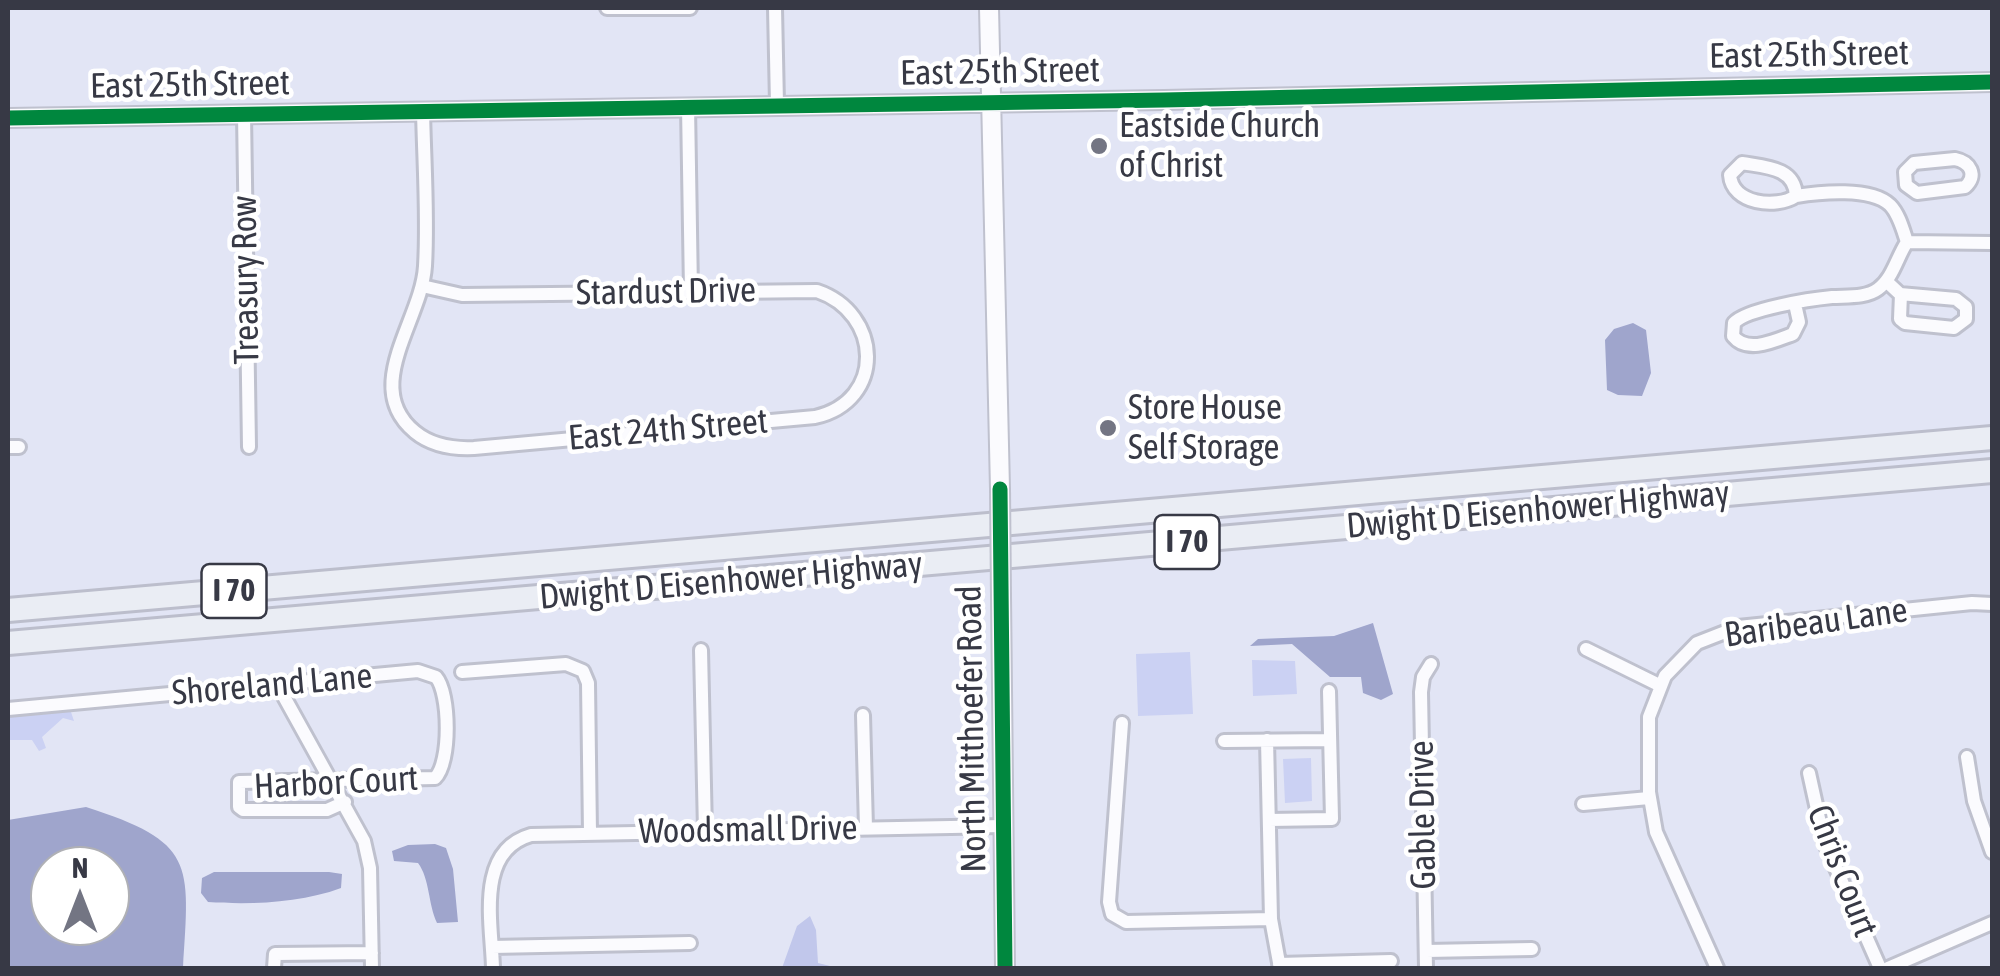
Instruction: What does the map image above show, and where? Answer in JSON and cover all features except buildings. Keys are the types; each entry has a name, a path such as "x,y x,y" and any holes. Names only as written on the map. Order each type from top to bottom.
{"highway":[{"name":"Dwight D Eisenhower Highway","path":"8,610 1992,438"},
{"name":"Dwight D Eisenhower Highway","path":"8,643 1992,472"}],"street":[{"path":"607,8 690,8"},
{"path":"776,8 777,104"},
{"name":"North Mitthoefer Road","path":"989,8 1006,968"},
{"name":"East 25th Street","path":"8,118 1992,82"},
{"path":"688,106 691,291"},
{"path":"422,286 426,260 423,110"},
{"name":"Treasury Row","path":"244,114 249,448"},
{"path":"1891,206 1927,192 1965,187 1971,169 1955,158 1914,164 1906,172 1905,184 1912,192 1927,192"},
{"path":"1796,196 1794,182 1784,172 1742,163 1731,172 1732,187 1739,195 1770,203 1796,196 1879,198 1891,206 1907,242"},
{"path":"1907,242 1992,243"},
{"path":"1795,304 1799,322 1794,334 1749,346 1739,344 1732,336 1732,326 1739,318 1795,304 1868,294 1886,281 1907,242"},
{"path":"1886,281 1901,294 1956,299 1966,306 1966,318 1954,328 1906,324 1900,318 1901,294"},
{"name":"Stardust Drive","path":"422,286 462,294 806,290 827,294 845,305 859,321 865,336 867,362"},
{"name":"East 24th Street","path":"422,286 394,366 392,387 396,408 408,426 440,446 474,448 815,417 836,410 852,397 867,362"},
{"name":"Baribeau Lane","path":"1659,685 1686,651 1731,628 1992,604"},
{"path":"1586,649 1659,685 1648,727 1649,798 1656,832 1717,968"},
{"path":"701,650 704,830"},
{"path":"462,672 566,664 583,672 588,684 590,833"},
{"name":"Gable Drive","path":"1426,968 1421,689 1431,664"},
{"name":"Shoreland Lane","path":"8,709 418,672 436,677 444,693 445,763 440,774"},
{"path":"277,684 360,828 368,854 372,968"},
{"path":"1270,820 1332,819 1329,691"},
{"path":"863,715 866,828"},
{"path":"1122,723 1109,902 1114,916 1126,922 1271,919"},
{"path":"1267,740 1271,919 1279,966 1391,961"},
{"path":"1224,741 1330,740"},
{"path":"1967,757 1974,802 1992,852"},
{"name":"Chris Court","path":"1808,773 1824,841 1880,968"},
{"name":"Harbor Court","path":"345,802 327,810 243,810 239,807 240,781 430,779 440,774"},
{"path":"1583,804 1649,798"},
{"name":"Woodsmall Drive","path":"492,947 492,880 500,855 516,840 531,835 1003,826"},
{"path":"1888,968 1992,924"},
{"path":"493,968 492,947 690,943"},
{"path":"1426,951 1532,949"},
{"path":"274,968 275,954 372,953"}],"shaded area":[{"path":"1633,323 1646,330 1651,373 1642,396 1618,395 1607,390 1605,340 1614,329"},
{"path":"1373,623 1393,694 1381,700 1363,693 1361,677 1330,677 1292,644 1250,646 1258,639 1334,636"},
{"path":"1190,652 1193,714 1138,716 1136,654"},
{"path":"1252,660 1295,661 1297,694 1253,696"},
{"path":"59,709 71,712 74,721 63,718 42,737 46,748 39,751 32,740 8,740 8,717"},
{"path":"1311,758 1312,801 1285,803 1283,759"},
{"path":"86,807 148,832 166,845 178,861 186,903 183,968 8,968 8,820"},
{"path":"435,844 446,848 453,869 458,922 437,923 418,863 394,861 392,851 408,845"},
{"path":"214,872 342,874 341,888 326,893 275,902 208,902 201,893 202,878"},
{"path":"810,916 816,930 818,963 838,968 782,968 797,926"}],"cycle path":[{"path":"8,118 1992,82"},
{"path":"1000,489 1005,968"}],"place":[{"name":"Eastside Church of Christ","path":"1099,146"},
{"name":"Store House Self Storage","path":"1108,428"}]}
